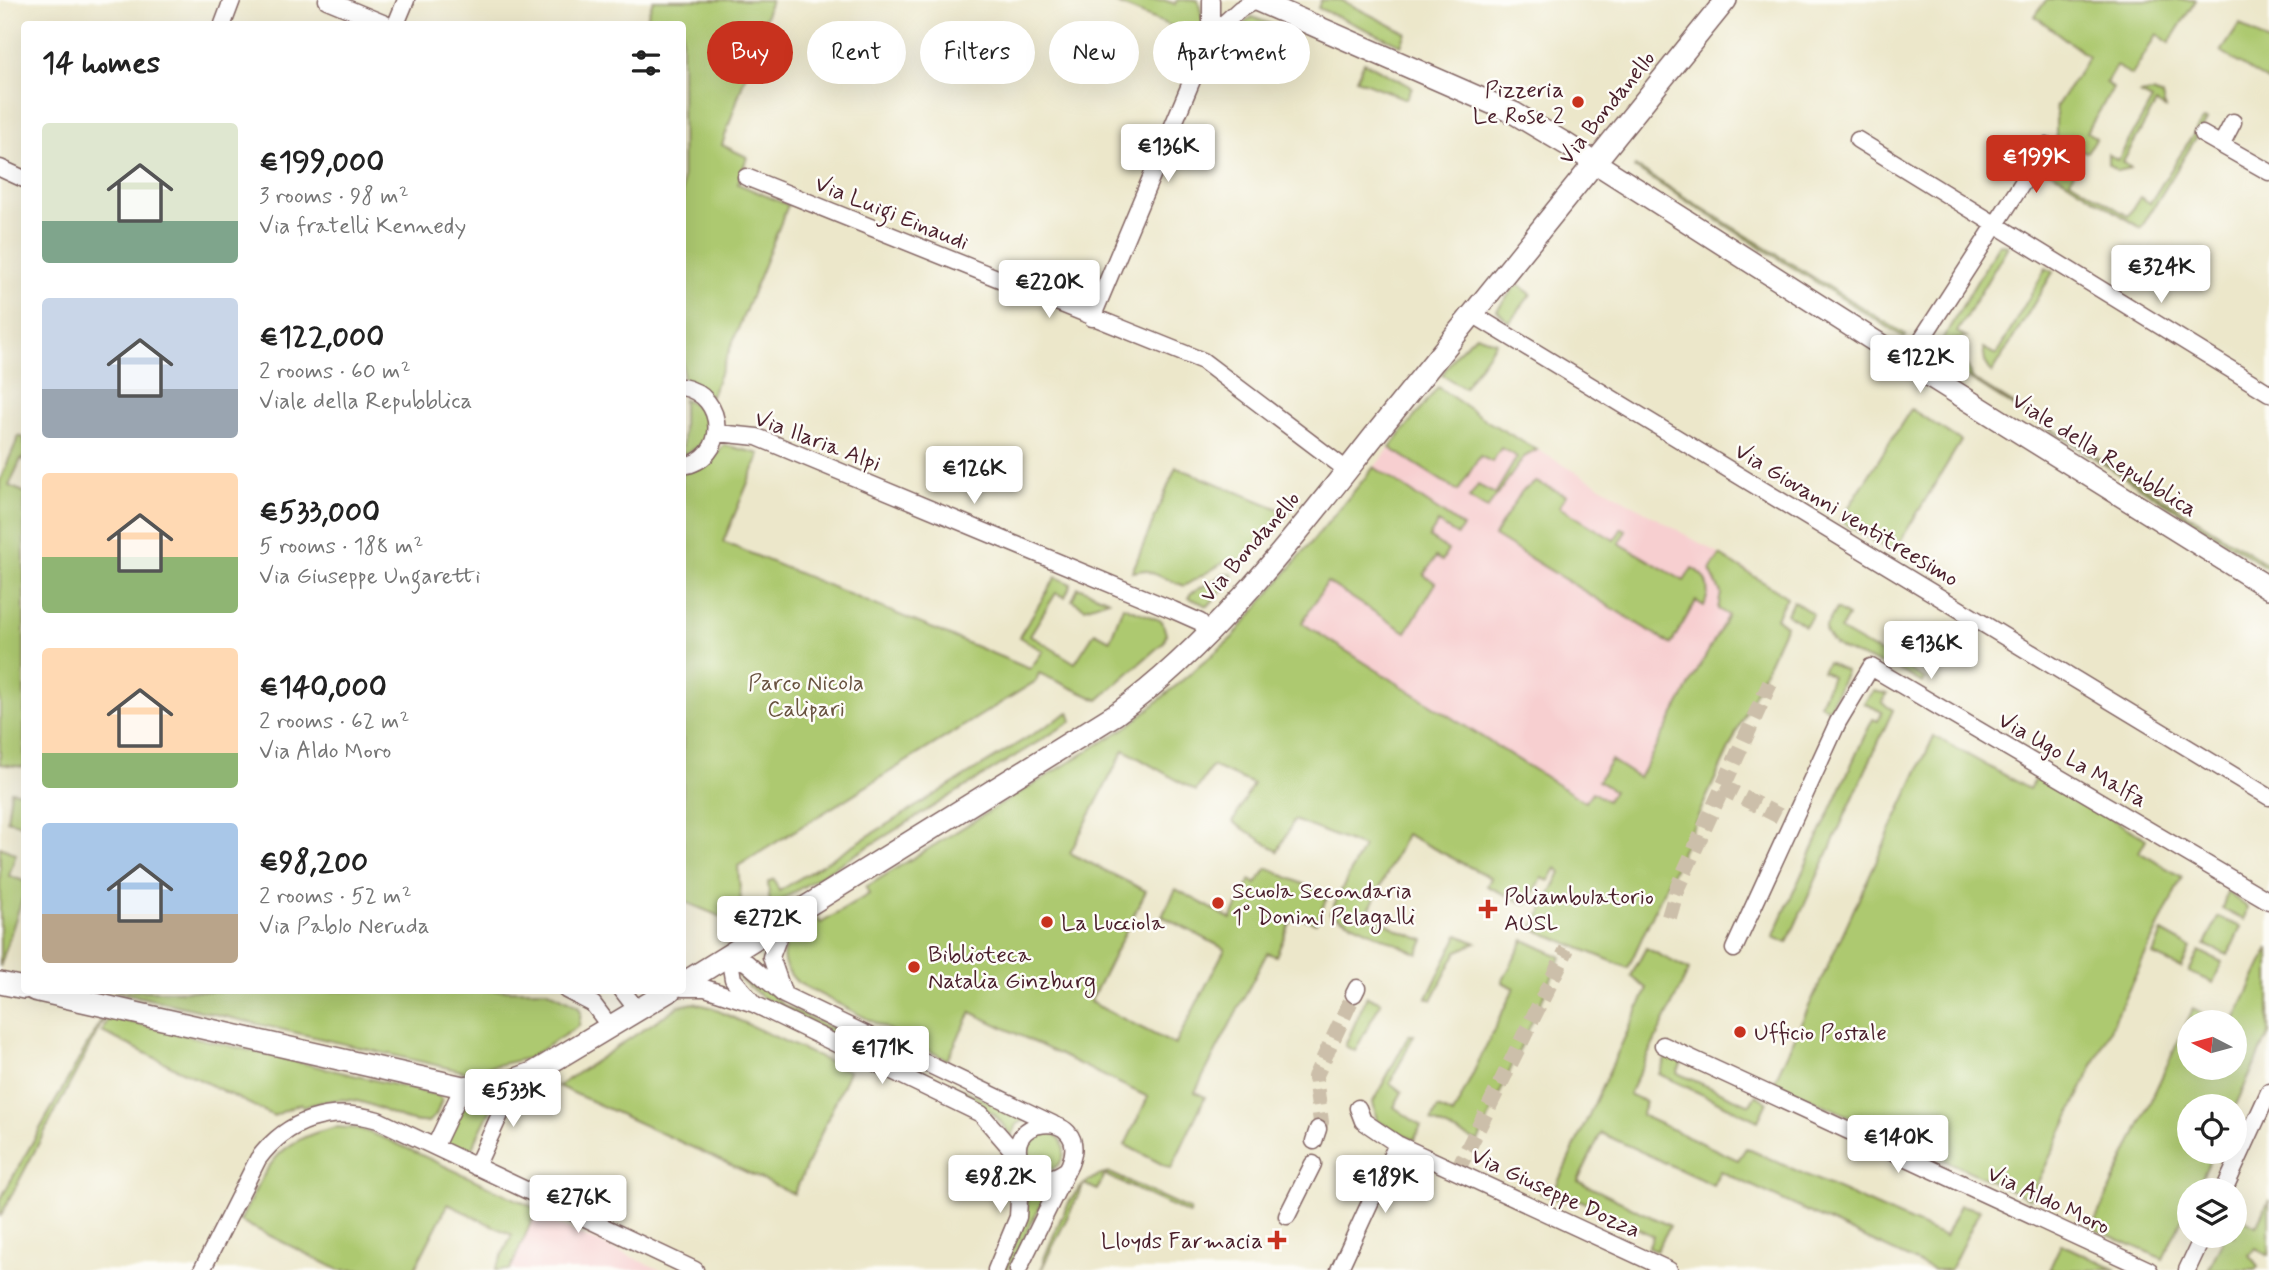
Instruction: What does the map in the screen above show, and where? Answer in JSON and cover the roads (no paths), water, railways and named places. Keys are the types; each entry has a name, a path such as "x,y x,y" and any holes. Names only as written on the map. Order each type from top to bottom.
{"street":[{"path":"224,21 232,0"},
{"path":"327,0 378,21"},
{"path":"397,21 406,0"},
{"path":"1210,0 1211,21"},
{"path":"1227,21 1256,0"},
{"name":"Viale della Repubblica","path":"1256,0 1514,114 1596,161 1907,362 2269,587"},
{"name":"Via Bondanello","path":"686,983 785,919 1116,715 1170,669 1264,572 1348,471 1726,0"},
{"path":"1092,318 1190,84"},
{"path":"2221,145 2234,122"},
{"path":"2202,134 2269,172"},
{"path":"1858,140 2269,393"},
{"path":"1907,362 2047,145"},
{"path":"0,167 21,177"},
{"name":"Via Luigi Einaudi","path":"746,177 1216,368 1348,471"},
{"name":"Via Giovanni ventitreesimo","path":"1474,315 2269,797"},
{"name":"Via Ilaria Alpi","path":"686,388 701,394 709,401 715,411 718,433 713,447 704,458 686,465"},
{"name":"Via Ilaria Alpi","path":"718,433 757,437 1173,610 1200,622 1208,631"},
{"name":"Via Ugo La Malfa","path":"1734,949 1838,722 1871,667 2269,901"},
{"path":"784,995 771,957 785,919"},
{"path":"729,955 747,963 784,995 1063,1129 1072,1141 1073,1157 1018,1270"},
{"path":"729,955 733,979 754,1004"},
{"path":"0,983 21,987"},
{"path":"686,986 705,988 754,1004 981,1114 1026,1170 1042,1178 1050,1178 1065,1171"},
{"path":"52,994 463,1087 508,1082 555,1062 665,994"},
{"path":"574,994 593,1004 611,1028"},
{"path":"625,994 638,1011"},
{"path":"870,1060 878,1040"},
{"name":"Via Aldo Moro","path":"1664,1045 2149,1270"},
{"path":"476,1167 508,1097 508,1082"},
{"path":"435,1146 463,1087"},
{"path":"2230,1178 2269,1092"},
{"name":"Via Giuseppe Dozza","path":"1358,1108 1363,1121 1397,1144 1668,1270"},
{"path":"202,1270 258,1159 281,1134 303,1121 319,1116 359,1114 435,1146 695,1270"},
{"path":"996,1270 1018,1217 1020,1142 1029,1129 1045,1123 1053,1124"},
{"path":"1339,1270 1397,1144"},
{"path":"1287,1216 1314,1164"},
{"path":"2187,1270 2197,1248"}],"tunnel":[{"path":"1669,917 1678,886 1770,683"},
{"path":"1722,787 1787,820"},
{"path":"1457,1171 1567,949"},
{"path":"1318,1129 1321,1122 1315,1077 1354,994"}],"place":[{"name":"Pizzeria Le Rose 2","path":"1578,102"},
{"name":"Scuola Secondaria 1° Donini Pelagalli","path":"1218,903"},
{"name":"Poliambulatorio AUSL","path":"1488,909"},
{"name":"La Lucciola","path":"1047,922"},
{"name":"Biblioteca Natalia Ginzburg","path":"914,967"},
{"name":"Ufficio Postale","path":"1740,1032"},
{"name":"Lloyds Farmacia","path":"1277,1240"}],"park label":[{"name":"Parco Nicola Calipari","path":"806,695"}]}
